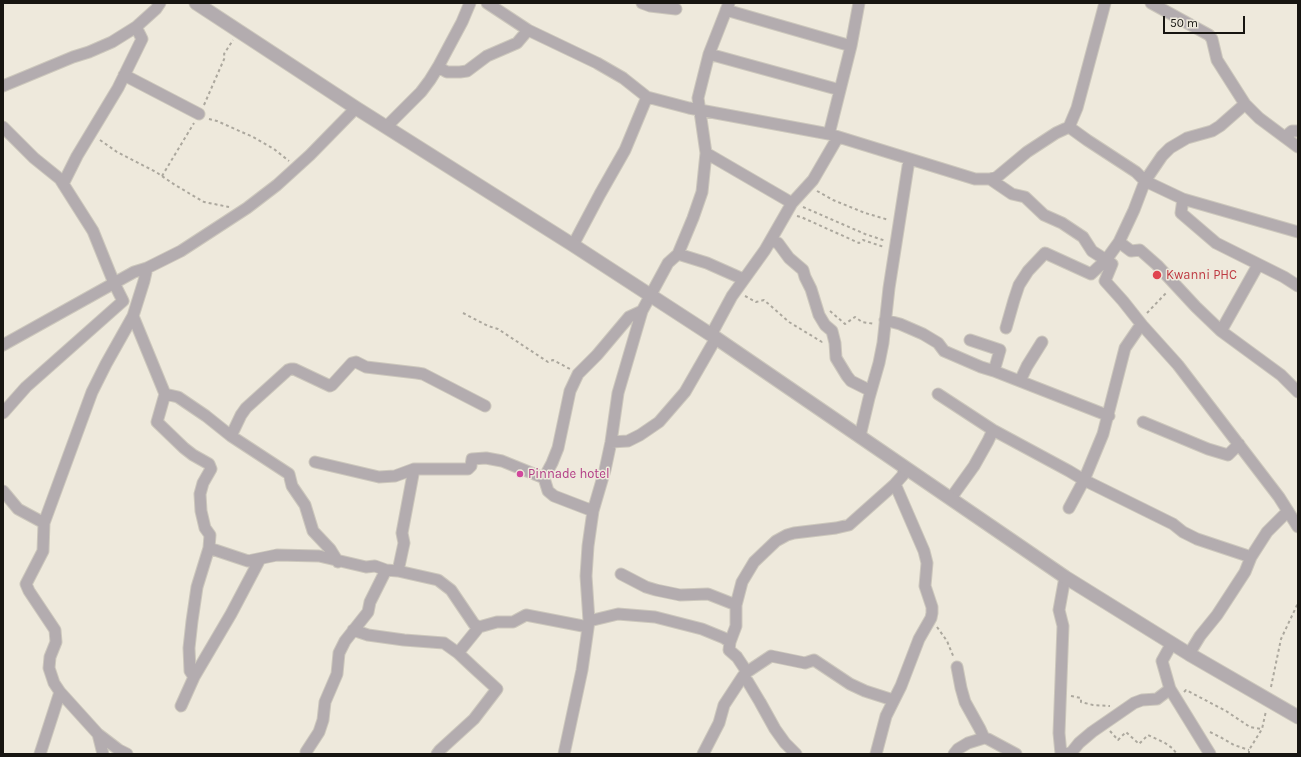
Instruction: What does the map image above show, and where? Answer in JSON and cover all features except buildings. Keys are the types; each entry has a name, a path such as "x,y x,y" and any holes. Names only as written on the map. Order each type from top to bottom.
{"street":[{"path":"3,86 73,57 98,49 112,42 136,27 156,9 160,3"},
{"path":"386,127 421,92 438,67 462,22 470,3"},
{"path":"487,3 528,30 597,63 623,78 647,97 689,108 834,136 908,160 975,179 990,179 997,177 1027,152 1056,133 1069,127 1077,108 1105,3"},
{"path":"642,3 650,6 676,9"},
{"path":"611,442 628,441 640,435 659,422 685,392 714,337 736,290 771,241 792,203 813,180 823,164 834,136 840,90 851,46 859,3"},
{"path":"1152,3 1209,35 1212,39 1217,60 1245,104 1258,118 1298,147"},
{"path":"203,5 237,31 573,245 714,337 1065,577 1189,654 1298,717"},
{"path":"564,754 582,670 588,624 586,576 593,510 605,470 611,442 618,393 642,310 668,263 678,254 702,192 706,153 698,98 709,54 727,6 851,46"},
{"path":"63,184 77,156 118,88 142,39 136,27"},
{"path":"438,67 447,72 467,71 486,56 517,43 528,30"},
{"path":"709,54 840,90"},
{"path":"124,75 199,114"},
{"path":"573,245 625,150 647,97"},
{"path":"1006,328 1019,285 1028,271 1045,253 1092,274 1106,260 1119,242 1134,210 1145,181 1162,156 1170,148 1187,138 1212,131 1220,126 1245,104"},
{"path":"3,345 134,272 147,268 180,251 243,211 277,185 356,108"},
{"path":"3,127 34,158 60,179 93,231 114,283 123,300 26,387 12,401 3,413"},
{"path":"1069,127 1136,172 1145,181 1184,199 1298,232"},
{"path":"1285,137 1292,131 1298,130"},
{"path":"706,153 792,203"},
{"path":"860,436 880,357 908,160"},
{"path":"990,179 1012,194 1025,197 1044,215 1062,223 1083,236 1092,251 1112,264 1105,281 1178,365 1279,497 1298,527"},
{"path":"1184,199 1181,213 1216,244 1284,277 1298,286"},
{"path":"771,241 778,242 789,258 803,270 819,315 825,325 832,332 836,358 847,376 851,382 871,391"},
{"path":"1119,242 1131,251 1140,250 1221,331 1281,375 1298,392"},
{"path":"678,254 707,263 743,279"},
{"path":"1221,331 1258,265"},
{"path":"127,754 119,750 98,734 60,692 54,683 49,668 50,657 56,642 55,630 26,584 43,550 44,523 92,392 133,316 147,268"},
{"path":"593,510 554,496 548,491 544,478 558,448 570,391 578,374 597,355 629,317 642,310"},
{"path":"133,316 165,394 157,422 184,448 211,466 211,469 203,483 200,494 201,511 205,528 210,535 209,548 197,587 192,613 189,648 190,671 194,677"},
{"path":"885,322 900,324 923,334 938,343 944,351 981,367 1109,416"},
{"path":"1069,508 1084,480 1104,434 1125,348 1138,329 1140,323"},
{"path":"970,340 1000,350 994,371"},
{"path":"1020,381 1027,366 1042,342"},
{"path":"231,436 246,408 288,370 291,369 330,386 354,362 366,368 423,374 484,406"},
{"path":"165,394 178,397 206,416 231,436 289,474 292,486 305,505 313,531 330,549 338,562"},
{"path":"938,394 992,430 1069,470 1084,480 1166,520 1183,532 1251,557"},
{"path":"1143,422 1208,448 1228,454 1239,444"},
{"path":"951,498 974,466 988,441 992,430"},
{"path":"315,462 379,477 395,476 414,468 468,469 471,466 472,459 486,458 502,461 544,478"},
{"path":"796,754 774,729 748,682 737,657 730,650 730,642 736,626 736,605 742,582 754,562 776,541 787,535 849,525 895,484 903,475 904,467"},
{"path":"398,571 404,543 402,533 414,468"},
{"path":"876,754 886,716 901,686 919,639 931,618 932,607 925,586 927,563 924,551 895,484"},
{"path":"3,490 18,509 44,523"},
{"path":"1189,654 1200,636 1217,616 1245,572 1251,557 1267,532 1288,511"},
{"path":"209,548 248,561 277,556 319,556 338,562 375,566 386,570 398,571 438,580 451,590 474,624 479,627"},
{"path":"181,706 194,677 231,614 260,559"},
{"path":"307,754 306,752 319,732 321,726 325,702 337,674 339,653 345,641 368,612 370,602 386,570"},
{"path":"621,574 646,587 656,590 680,595 708,594 736,605"},
{"path":"1065,577 1059,610 1063,626 1059,733 1060,754 1071,753 1078,744 1128,707 1142,700 1157,699 1170,689"},
{"path":"458,653 479,627 497,622 513,622 526,615 588,624 618,614 655,617 702,630 724,638 730,642"},
{"path":"353,630 368,635 404,640 441,642 458,653 497,689 474,719 437,754"},
{"path":"1172,643 1162,661 1170,689 1210,754"},
{"path":"703,754 719,723 724,705 745,674 771,656 805,663 814,660 850,684 893,700"},
{"path":"957,667 960,688 965,702 984,738"},
{"path":"40,754 60,692"},
{"path":"98,734 103,754"},
{"path":"954,754 958,749 968,743 984,738 988,738 1016,754"}],"path":[{"path":"162,176 207,99 225,57 224,54 237,31"},
{"path":"199,114 203,117 217,121 254,137 274,149 296,167"},
{"path":"90,134 117,152 129,157 204,202 243,211"},
{"path":"808,186 833,200 865,213 900,223"},
{"path":"792,203 895,248"},
{"path":"787,214 801,217 859,243 863,240 895,248"},
{"path":"1140,323 1175,284"},
{"path":"736,290 756,302 764,300 789,322 822,342 834,340"},
{"path":"829,310 844,324 855,317 862,322 885,322"},
{"path":"463,313 488,326 498,328 548,362 553,360 578,374"},
{"path":"1249,754 1249,750 1262,729 1281,639 1298,604"},
{"path":"931,618 947,641 957,667"},
{"path":"1170,689 1181,696 1186,690 1226,711 1250,727 1262,729"},
{"path":"1060,694 1081,698 1081,702 1093,705 1128,707"},
{"path":"1104,724 1118,740 1126,732 1139,744 1148,735 1165,743 1177,754"},
{"path":"1192,724 1234,745 1249,750"}],"place":[{"name":"Kwanni PHC","path":"1157,275"},
{"name":"Pinnade hotel","path":"520,474"}]}
